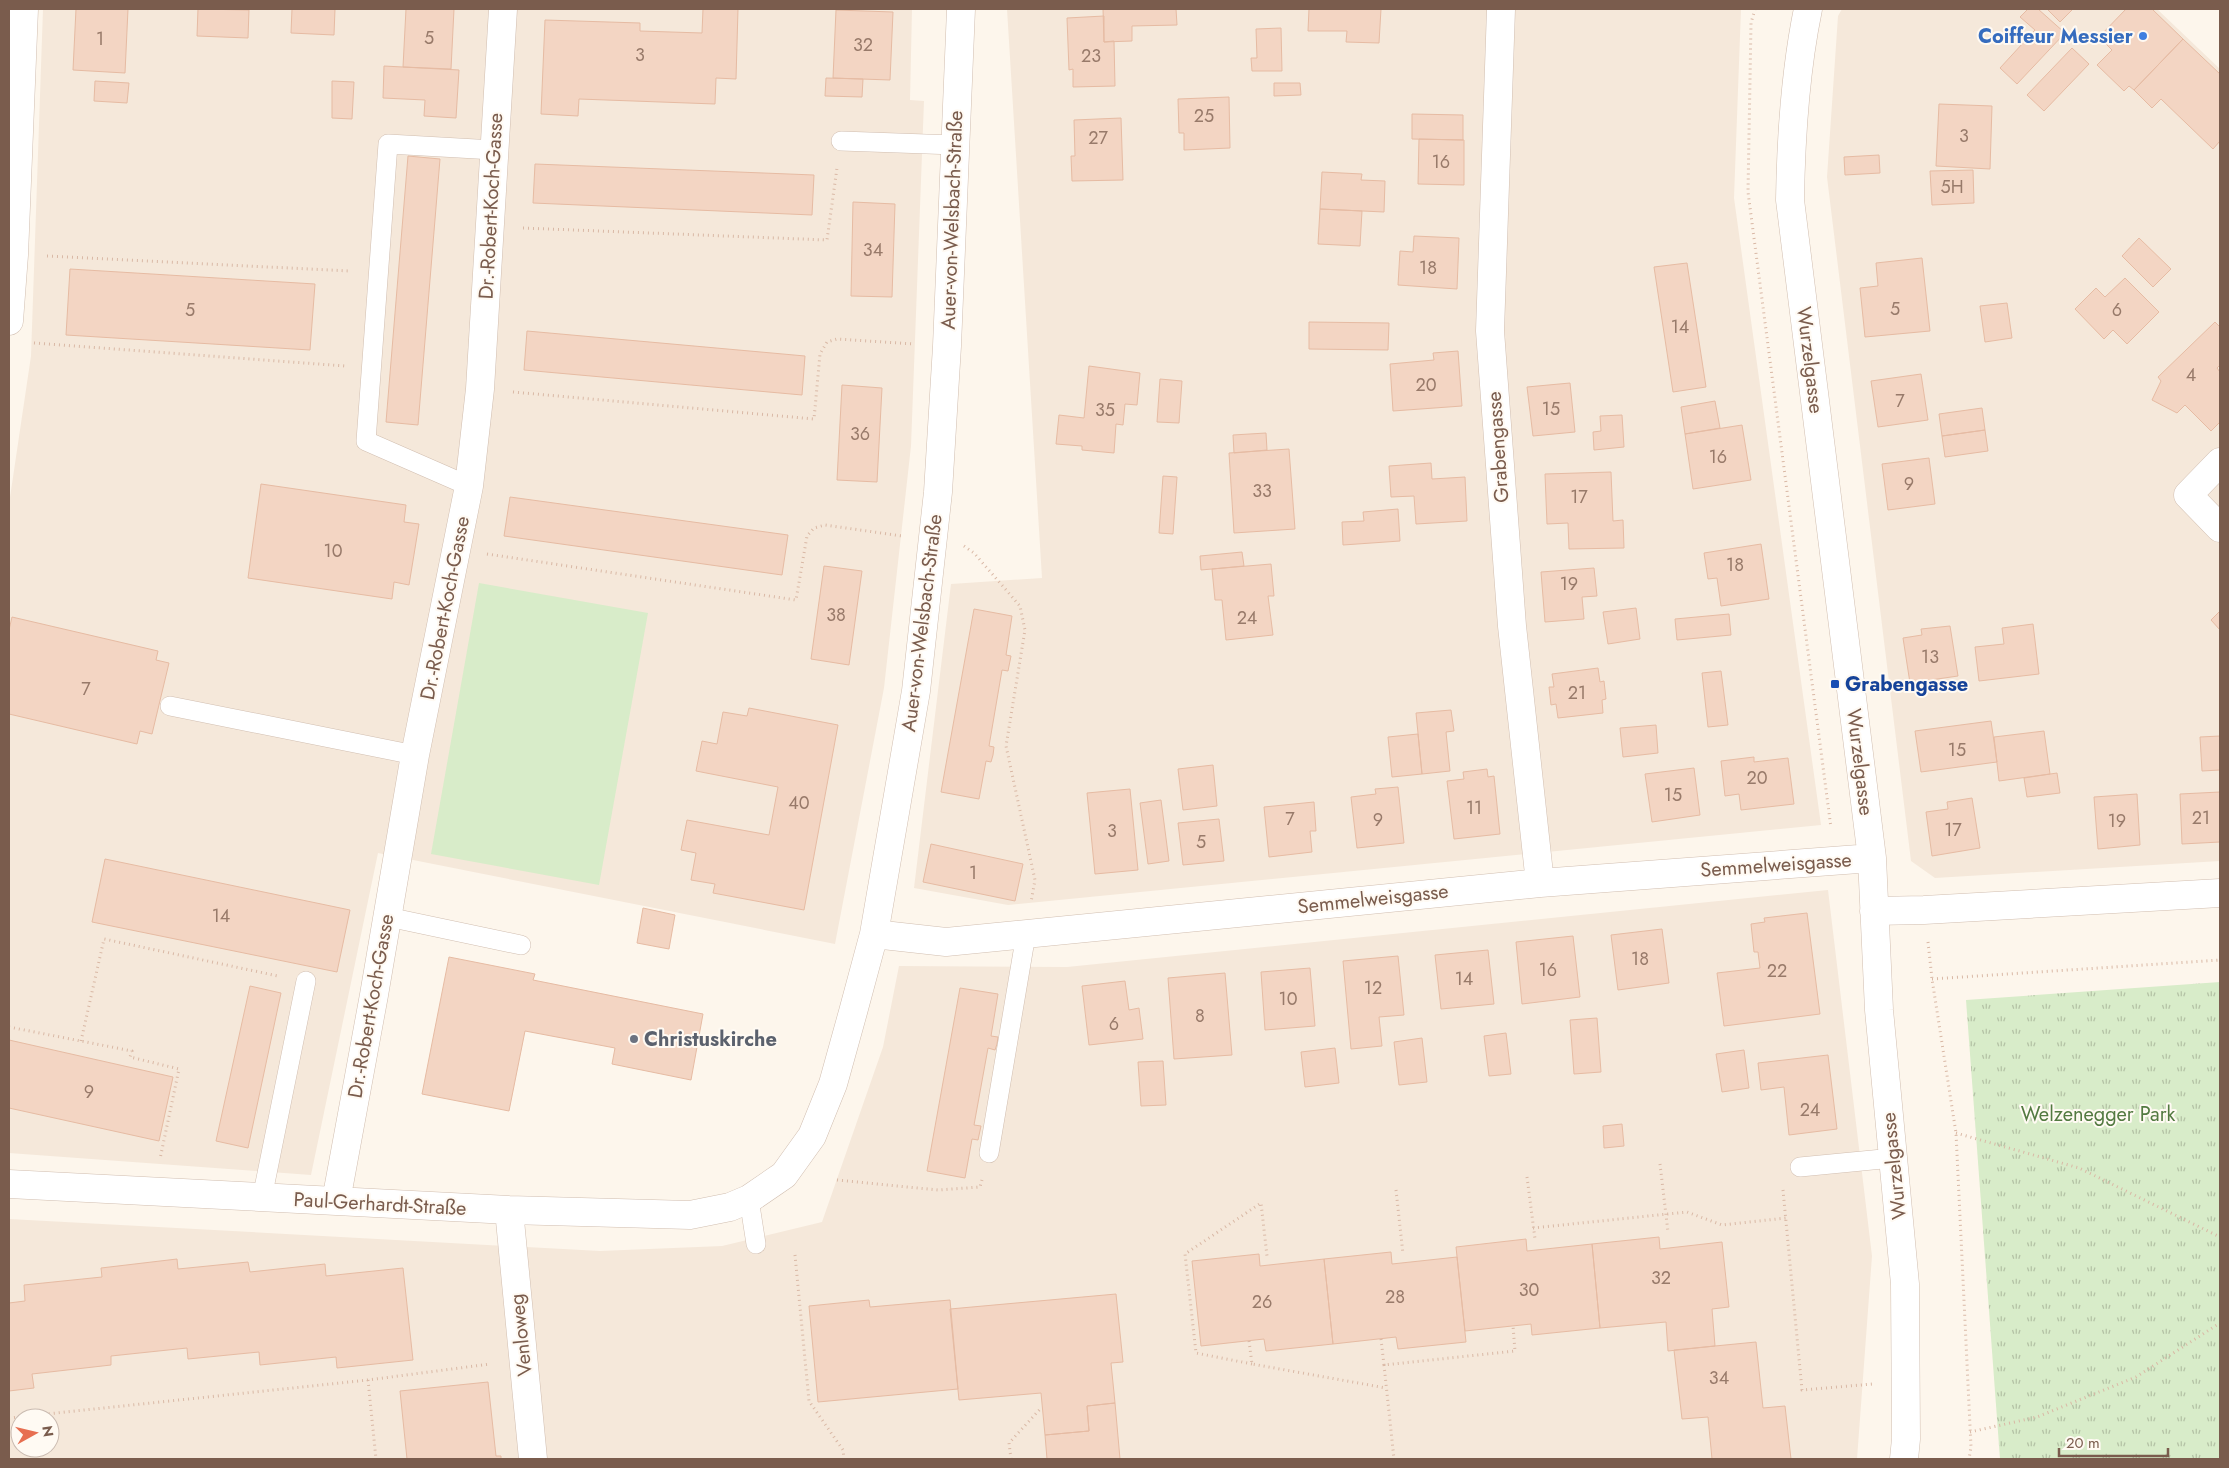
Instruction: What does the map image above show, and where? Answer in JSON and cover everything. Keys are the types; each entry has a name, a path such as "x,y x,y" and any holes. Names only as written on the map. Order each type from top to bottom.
{"street":[{"path":"9,307 14,255 24,9"},
{"name":"Dr.-Robert-Koch-Gasse","path":"336,1201 388,917 415,755 470,486 480,389 503,9"},
{"name":"Auer-von-Welsbach-Straße","path":"749,1199 784,1175 812,1136 833,1084 874,934 916,691 934,541 947,346 961,9"},
{"name":"Grabengasse","path":"1501,9 1490,331 1512,626 1540,883"},
{"name":"Wurzelgasse","path":"1808,9 1800,51 1791,135 1790,200 1872,858 1878,1010 1905,1284 1906,1382 1904,1459"},
{"path":"2220,462 2188,494 2220,528"},
{"name":"Semmelweisgasse","path":"874,934 946,942 1540,883 1872,858"},
{"path":"1874,911 1934,910 2220,893"},
{"name":"Paul-Gerhardt-Straße","path":"9,1184 509,1210 690,1216 730,1207 749,1199"},
{"name":"Venloweg","path":"509,1210 533,1459"}],"lane":[{"path":"840,141 955,145"},
{"path":"470,486 366,441 378,272 388,144 494,150"},
{"path":"170,706 415,755"},
{"path":"388,917 521,945"},
{"path":"989,1153 1026,934"},
{"path":"262,1198 306,981"},
{"path":"1800,1167 1893,1158"},
{"path":"749,1199 756,1244"}],"path":[{"path":"1755,9 1752,23 1748,192 1835,861"},
{"path":"490,227 827,240 840,141"},
{"path":"14,255 378,272"},
{"path":"480,389 814,419 820,354 827,342 837,339 947,346"},
{"path":"28,342 372,368"},
{"path":"457,550 796,600 807,536 814,528 825,525 934,541 958,542 974,553 1020,606 1025,630 1006,746 1035,880 1026,934"},
{"path":"1927,935 1956,1133 1970,1432 1969,1459"},
{"path":"81,1041 104,939 306,981"},
{"path":"1932,979 2220,960"},
{"path":"9,1028 132,1051 130,1057 179,1069 152,1192"},
{"path":"1956,1133 2079,1168 2219,1235"},
{"path":"837,1180 938,1190 980,1186 989,1153"},
{"path":"1660,1164 1668,1232"},
{"path":"1527,1177 1535,1239"},
{"path":"1782,1184 1802,1390 1906,1382"},
{"path":"1396,1190 1403,1254"},
{"path":"1267,1256 1261,1203 1185,1254 1196,1353 1386,1388"},
{"path":"1533,1228 1688,1212 1722,1225 1786,1218"},
{"path":"795,1256 809,1400 843,1450 844,1459"},
{"path":"1970,1432 2037,1417 2136,1377 2220,1322"},
{"path":"1384,1365 1515,1351 1513,1326"},
{"path":"1381,1339 1394,1459"},
{"path":"1249,1341 1252,1364"},
{"path":"9,1418 368,1380 523,1360"},
{"path":"368,1380 376,1459"},
{"path":"1011,1459 1009,1443 1042,1407"}],"shaded area":[{"path":"43,9 912,9 910,100 924,101 911,446 884,688 835,944 378,853 311,1175 9,1153 9,504 31,356"},
{"path":"1007,9 1741,9 1734,198 1821,825 1008,905 914,888 951,584 1042,578"},
{"path":"1842,9 2157,9 2220,69 2220,861 1935,878 1911,861 1827,177 1838,16"},
{"path":"1828,890 1872,1256 1857,1459 9,1459 9,1219 600,1251 722,1246 822,1222 883,1047 899,966 1067,967"}],"green space":[{"path":"479,583 648,613 599,885 431,854"},
{"name":"Welzenegger Park","path":"2220,982 2220,1459 2000,1459 1966,1000"}],"building":[{"path":"76,9 128,9 125,73 73,70"},
{"path":"198,9 249,10 248,38 197,36"},
{"path":"292,9 335,9 334,35 291,33"},
{"path":"406,9 454,9 451,69 403,67"},
{"path":"703,9 738,9 736,79 716,78 715,104 579,99 578,116 541,114 545,20 640,23 640,31 702,33"},
{"path":"1103,9 1176,9 1177,25 1132,26 1132,41 1104,42"},
{"path":"1309,9 1381,9 1379,43 1346,42 1347,31 1308,31"},
{"path":"2028,9 2038,9 2065,33 2017,84 2000,68 2035,30 2020,17"},
{"path":"2047,9 2073,9 2060,22"},
{"path":"2126,9 2152,9 2183,39 2134,90 2129,86 2124,91 2097,65 2112,50 2099,37"},
{"path":"836,10 893,12 890,80 833,78"},
{"path":"1104,16 1104,42 1114,41 1115,86 1073,87 1073,69 1069,70 1067,18"},
{"path":"1281,28 1282,71 1252,71 1251,58 1257,58 1256,29"},
{"path":"2183,39 2220,74 2220,141 2213,149 2161,99 2152,108 2134,90"},
{"path":"2072,48 2089,64 2044,111 2027,95"},
{"path":"384,66 459,70 456,118 424,116 425,100 383,98"},
{"path":"826,78 863,79 862,97 825,96"},
{"path":"95,81 129,83 127,103 94,101"},
{"path":"332,81 354,82 352,119 332,118"},
{"path":"1274,83 1300,83 1301,95 1274,96"},
{"path":"1229,97 1230,148 1184,150 1184,133 1179,133 1178,99"},
{"path":"1939,104 1992,106 1990,169 1936,166"},
{"path":"1412,114 1463,115 1463,140 1412,139"},
{"path":"1121,118 1123,180 1072,181 1071,156 1075,156 1074,120"},
{"path":"1419,139 1464,140 1464,185 1418,184"},
{"path":"1879,155 1880,173 1845,175 1844,157"},
{"path":"408,156 440,159 418,425 386,422"},
{"path":"535,164 814,175 812,215 533,203"},
{"path":"1973,170 1974,203 1932,205 1930,171"},
{"path":"1322,172 1362,174 1361,180 1385,181 1384,212 1320,209"},
{"path":"853,202 895,204 892,297 851,296"},
{"path":"1320,209 1362,211 1360,246 1318,244"},
{"path":"1414,236 1459,238 1457,289 1398,285 1400,251 1413,252"},
{"path":"2139,238 2171,269 2153,287 2122,256"},
{"path":"1922,258 1930,331 1865,337 1860,288 1878,286 1876,263"},
{"path":"1687,263 1706,387 1673,392 1654,267"},
{"path":"70,269 315,284 310,350 66,335"},
{"path":"2125,278 2159,312 2127,344 2113,330 2104,339 2075,309 2096,288 2105,297"},
{"path":"2007,303 2012,338 1985,342 1980,306"},
{"path":"1309,322 1389,323 1388,350 1309,349"},
{"path":"2215,322 2220,327 2220,365 2217,368 2220,372 2220,422 2211,431 2185,405 2177,413 2152,400 2161,381 2158,377"},
{"path":"527,331 805,356 802,395 524,370"},
{"path":"1458,351 1462,406 1393,411 1390,364 1434,360 1433,353"},
{"path":"1089,366 1140,373 1137,405 1125,404 1123,425 1116,424 1114,453 1082,450 1082,446 1056,444 1059,415 1084,418"},
{"path":"1921,374 1928,420 1878,427 1871,381"},
{"path":"1160,379 1182,381 1179,423 1157,422"},
{"path":"1570,383 1575,432 1533,436 1527,387"},
{"path":"842,385 882,388 877,482 837,480"},
{"path":"1715,401 1720,428 1685,434 1681,407"},
{"path":"1982,408 1985,430 1942,436 1939,414"},
{"path":"1622,415 1624,447 1594,450 1593,432 1601,431 1600,416"},
{"path":"1742,425 1751,480 1693,489 1685,434"},
{"path":"1985,430 1988,451 1945,457 1942,436"},
{"path":"1266,433 1267,450 1234,453 1233,435"},
{"path":"1289,449 1295,529 1234,533 1229,453"},
{"path":"1929,458 1935,504 1888,510 1882,464"},
{"path":"1431,463 1432,479 1465,477 1467,521 1416,524 1414,496 1391,497 1389,466"},
{"path":"1611,472 1613,521 1623,520 1624,548 1569,549 1568,523 1547,524 1545,474"},
{"path":"1163,476 1177,477 1173,534 1159,533"},
{"path":"261,484 406,505 404,522 419,524 409,585 394,582 392,599 248,578"},
{"path":"510,497 788,535 782,575 504,536"},
{"path":"1398,509 1400,541 1343,545 1342,522 1364,521 1363,512"},
{"path":"1761,544 1769,599 1721,606 1717,578 1708,579 1704,553"},
{"path":"1242,552 1244,566 1201,570 1200,556"},
{"path":"1271,564 1274,596 1268,596 1273,635 1226,640 1222,600 1215,600 1212,569"},
{"path":"824,566 862,571 849,665 811,659"},
{"path":"1594,568 1597,596 1582,597 1584,619 1545,622 1541,572"},
{"path":"1636,608 1640,639 1608,644 1603,612"},
{"path":"974,609 1012,616 1006,655 1011,656 1008,671 1002,670 989,746 994,747 993,755 991,762 986,761 979,799 941,792"},
{"path":"2220,611 2220,630 2211,620"},
{"path":"1729,614 1731,635 1677,640 1675,619"},
{"path":"12,617 158,651 156,660 169,663 152,734 140,731 137,744 9,714 9,630"},
{"path":"2033,624 2039,674 1979,681 1975,647 2004,644 2002,628"},
{"path":"1950,626 1958,676 1910,683 1903,638 1922,635 1921,629"},
{"path":"1598,668 1600,682 1604,681 1606,699 1602,700 1603,713 1558,718 1556,704 1551,705 1549,687 1554,687 1552,674"},
{"path":"1721,671 1728,725 1708,727 1702,673"},
{"path":"749,708 838,725 804,910 713,893 715,884 691,880 696,853 681,850 687,820 769,835 778,787 696,771 702,741 717,744 723,712 747,716"},
{"path":"1451,710 1454,731 1446,732 1450,771 1422,774 1416,713"},
{"path":"1991,721 1997,762 1921,772 1915,731"},
{"path":"1656,725 1658,753 1623,757 1620,728"},
{"path":"2044,731 2050,774 1999,781 1994,737"},
{"path":"1418,734 1422,774 1392,777 1388,737"},
{"path":"2220,736 2220,770 2202,771 2200,737"},
{"path":"1754,757 1754,762 1788,758 1794,804 1741,810 1739,794 1725,796 1721,761"},
{"path":"1213,765 1217,806 1183,810 1178,769"},
{"path":"1694,768 1700,815 1652,822 1645,774"},
{"path":"1487,769 1488,777 1494,776 1500,834 1454,839 1447,781 1464,779 1463,772"},
{"path":"2057,773 2060,793 2027,797 2024,778"},
{"path":"1398,787 1404,843 1357,848 1351,797 1376,794 1375,789"},
{"path":"1130,789 1138,870 1095,874 1087,793"},
{"path":"2220,792 2220,842 2182,844 2180,794"},
{"path":"2137,794 2140,845 2098,849 2094,797"},
{"path":"1972,798 1980,848 1932,856 1926,812 1948,809 1947,802"},
{"path":"1161,800 1169,861 1148,864 1140,803"},
{"path":"1314,802 1316,831 1310,831 1312,852 1269,857 1264,807"},
{"path":"1219,819 1224,861 1183,865 1178,823"},
{"path":"931,844 1023,864 1015,901 923,882"},
{"path":"105,859 350,910 337,972 92,922"},
{"path":"643,908 675,915 669,949 637,943"},
{"path":"1807,913 1820,1014 1724,1026 1717,973 1760,968 1758,952 1754,952 1751,924 1765,922 1764,918"},
{"path":"1662,929 1669,983 1618,990 1611,935"},
{"path":"1573,936 1580,997 1522,1004 1516,942"},
{"path":"1488,950 1494,1004 1441,1009 1435,955"},
{"path":"1398,956 1404,1015 1379,1017 1382,1046 1351,1049 1343,961"},
{"name":"Christuskirche","path":"449,957 535,974 533,980 703,1014 691,1080 612,1064 615,1048 525,1031 509,1111 422,1094"},
{"path":"1310,968 1315,1026 1265,1030 1261,972"},
{"path":"1225,973 1232,1055 1174,1059 1168,978"},
{"path":"1125,981 1129,1010 1139,1008 1143,1039 1089,1045 1082,986"},
{"path":"250,986 281,993 248,1148 216,1141"},
{"path":"960,988 998,994 991,1036 998,1037 997,1044 995,1050 988,1048 974,1125 981,1126 978,1140 972,1139 965,1178 927,1171"},
{"path":"1597,1018 1601,1072 1574,1074 1570,1020"},
{"path":"1506,1033 1511,1074 1489,1076 1484,1036"},
{"path":"1422,1038 1427,1082 1399,1085 1394,1042"},
{"path":"9,1040 173,1077 159,1141 9,1108"},
{"path":"1335,1048 1339,1083 1305,1087 1301,1052"},
{"path":"1744,1050 1749,1088 1722,1092 1716,1054"},
{"path":"1828,1055 1837,1129 1789,1135 1784,1087 1761,1090 1758,1063"},
{"path":"1163,1061 1166,1105 1141,1106 1138,1062"},
{"path":"1622,1124 1624,1146 1604,1148 1603,1126"},
{"path":"1659,1237 1660,1249 1722,1242 1729,1307 1712,1309 1715,1346 1668,1351 1666,1322 1600,1328 1592,1244"},
{"path":"1526,1239 1527,1251 1592,1244 1600,1328 1532,1335 1531,1324 1465,1331 1456,1247"},
{"path":"1391,1252 1392,1264 1457,1257 1466,1342 1398,1349 1396,1337 1333,1344 1324,1259"},
{"path":"1259,1254 1260,1266 1324,1259 1333,1344 1266,1351 1264,1339 1201,1346 1192,1261"},
{"path":"177,1259 178,1269 248,1262 250,1272 325,1264 326,1276 403,1268 413,1360 337,1368 336,1357 260,1365 259,1352 188,1359 187,1348 111,1356 111,1365 32,1374 34,1388 9,1391 9,1303 25,1301 24,1285 102,1277 101,1268"},
{"path":"1116,1294 1123,1362 1111,1363 1115,1403 1087,1406 1089,1431 1045,1435 1041,1393 959,1400 950,1309"},
{"path":"869,1300 870,1307 950,1300 958,1389 818,1402 809,1306"},
{"path":"1756,1342 1763,1408 1785,1406 1791,1459 1712,1459 1708,1417 1682,1419 1674,1350"},
{"path":"488,1382 496,1456 501,1456 501,1459 407,1459 400,1391"},
{"path":"1115,1403 1120,1459 1047,1459 1045,1435 1089,1431 1087,1406"}],"place":[{"name":"Coiffeur Messier","path":"2143,36"},
{"name":"Grabengasse","path":"1835,684"},
{"name":"Christuskirche","path":"634,1039"}]}
